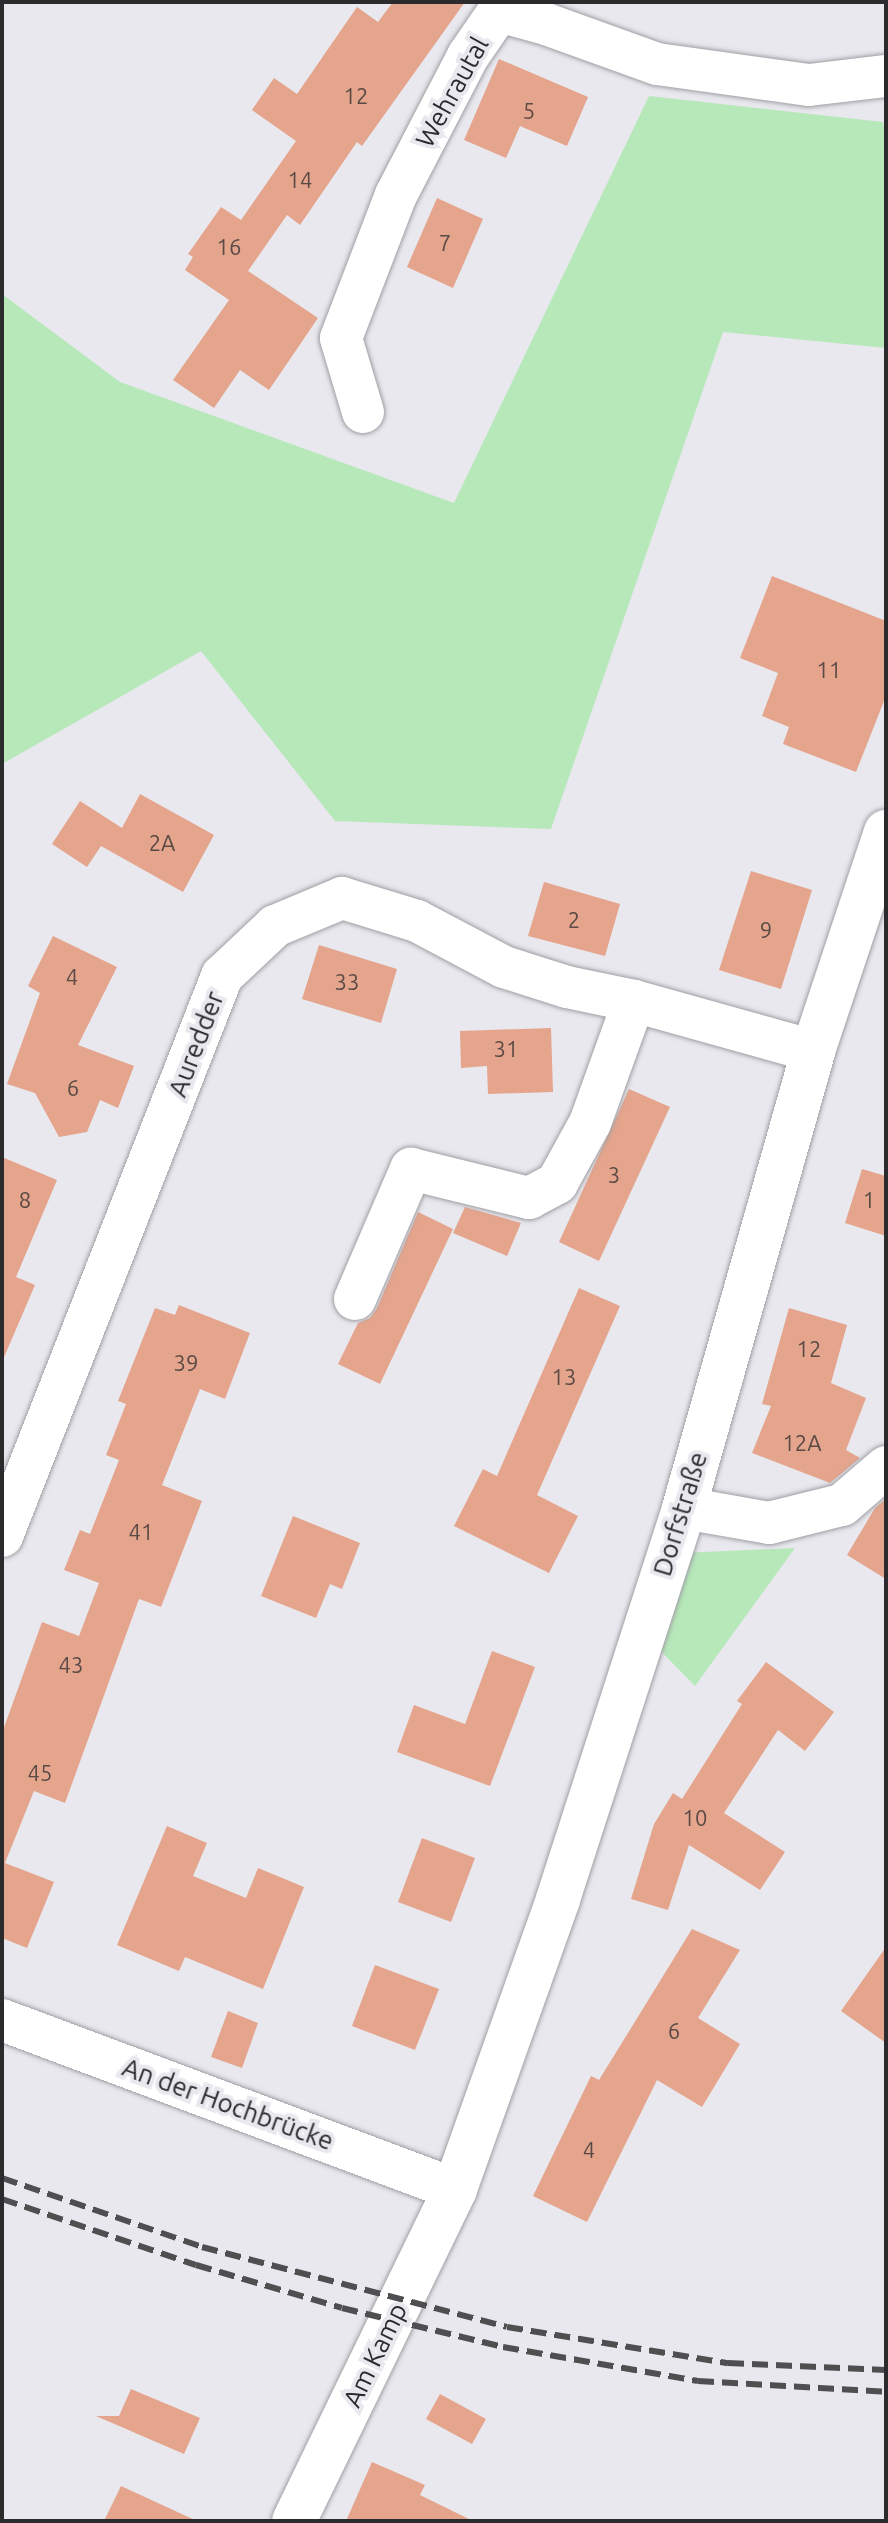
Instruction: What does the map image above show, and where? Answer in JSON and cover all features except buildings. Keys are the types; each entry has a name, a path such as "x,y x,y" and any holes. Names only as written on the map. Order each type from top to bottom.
{"main road":[{"name":"Dorfstraße","path":"455,2189 594,1792 684,1508 813,1051 886,832"},
{"name":"Am Kamp","path":"294,2521 455,2189"}],"street":[{"name":"Wehrautal","path":"363,412 341,338 396,195 468,56 499,11 546,24 657,64 809,85 886,76"},
{"name":"Auredder","path":"2,1536 222,976 275,926 342,898 417,921 504,967 567,987 634,1001 813,1051"},
{"path":"355,1299 411,1169 529,1198 557,1183 590,1123 634,1001"},
{"path":"684,1508 769,1523 842,1505 886,1467"},
{"name":"An der Hochbrücke","path":"2,2020 455,2189"}],"green space":[{"path":"649,96 883,122 886,138 886,348 723,332 551,829 335,821 201,651 2,764 2,294 120,382 454,503"},
{"path":"795,1548 695,1686 652,1642 682,1553"}],"railway":[{"path":"2,2178 202,2247 507,2327 728,2363 886,2370"},
{"path":"2,2199 196,2265 342,2308 503,2347 698,2381 886,2392"}]}
